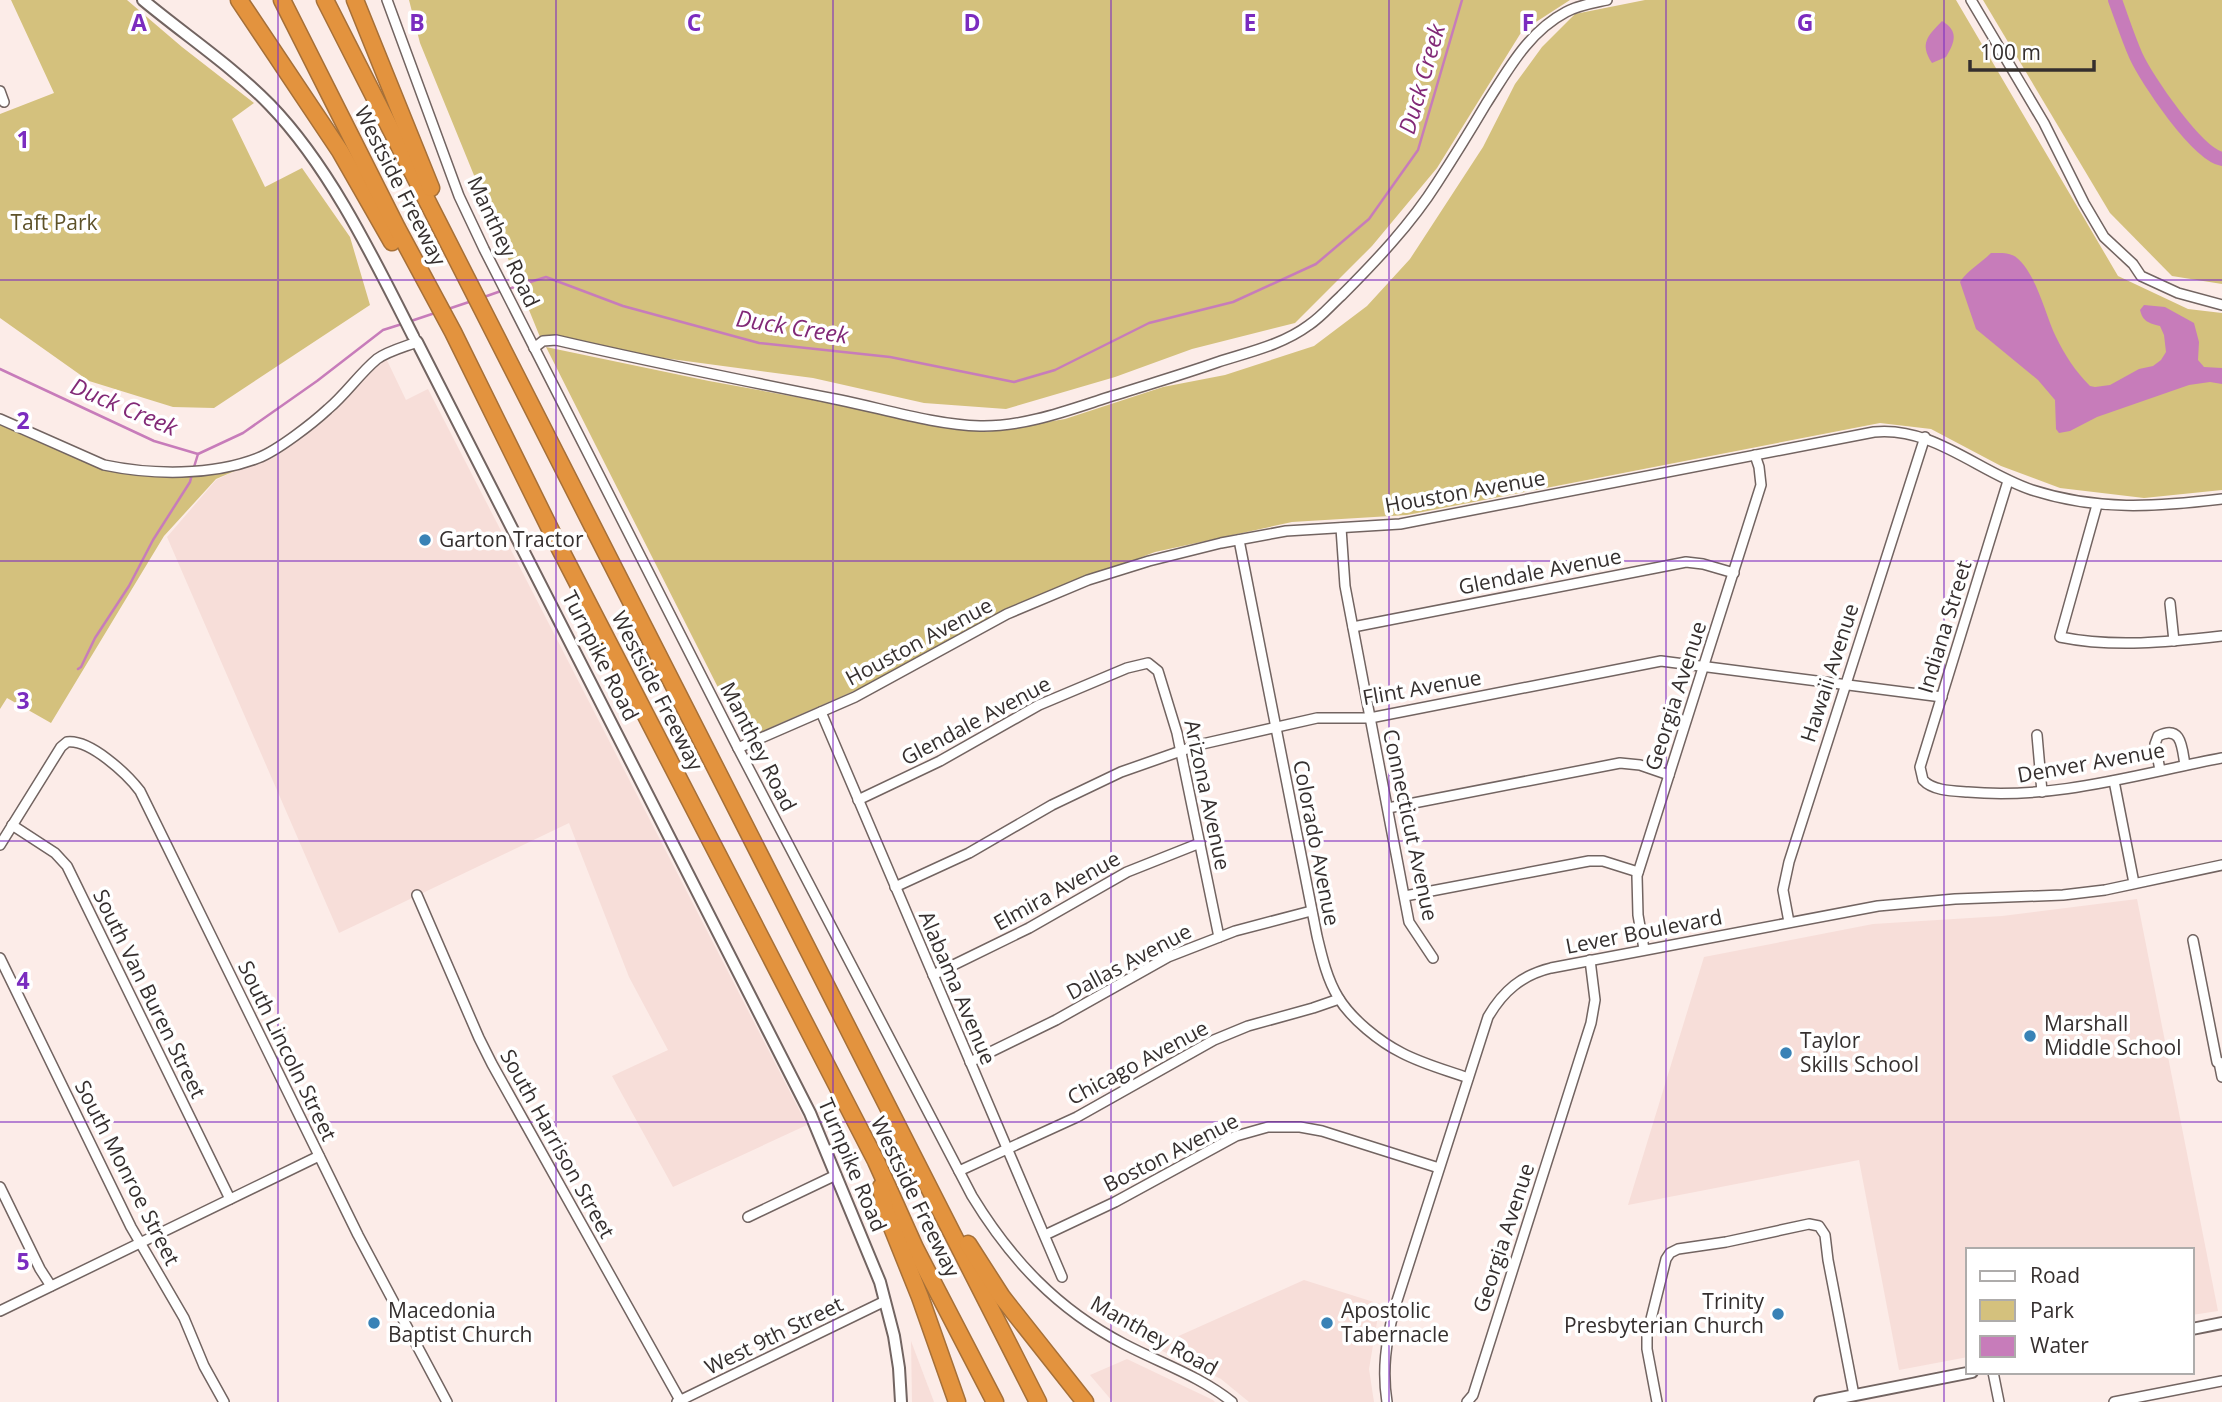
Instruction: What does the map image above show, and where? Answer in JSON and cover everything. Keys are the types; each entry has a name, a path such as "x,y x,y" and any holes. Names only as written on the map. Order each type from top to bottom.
{"highway":[{"path":"239,0 340,151 405,265 426,284"},
{"name":"Westside Freeway","path":"282,0 453,332 558,545 876,1161 915,1248 995,1402"},
{"name":"Westside Freeway","path":"325,0 1038,1402"},
{"path":"355,0 442,215 443,233"},
{"path":"909,1149 940,1194 964,1238 1002,1297 1085,1402"},
{"path":"876,1161 885,1210 957,1402"}],"street":[{"name":"Turnpike Road","path":"143,0 246,82 297,136 341,201 393,295 810,1113 880,1282 899,1368 901,1402"},
{"name":"Manthey Road","path":"387,0 463,204 516,313 738,748 958,1171 985,1216 1007,1249 1050,1294 1101,1331 1196,1379 1232,1402"},
{"path":"534,348 543,341 556,340 753,383 979,426 1011,424 1082,407 1266,348 1303,329 1317,318 1368,268 1418,210 1526,45 1546,26 1568,11 1607,0"},
{"path":"1971,0 2026,91 2084,203 2105,236 2141,276 2178,293 2222,304"},
{"path":"0,91 4,102"},
{"path":"0,419 104,465 153,471 214,470 258,458 270,451 328,410 379,358 415,339"},
{"name":"Houston Avenue","path":"738,748 878,686 973,632 1045,597 1108,573 1180,552 1286,531 1400,524 1884,430 1925,437 2008,481 2054,496 2096,505 2138,507 2222,499"},
{"name":"Hawaii Avenue","path":"1789,922 1783,884 1925,437"},
{"name":"Georgia Avenue","path":"1644,949 1638,915 1638,872 1761,485 1755,454"},
{"name":"Indiana Street","path":"1925,782 1920,767 2008,481"},
{"path":"2096,505 2060,636 2119,643 2222,636"},
{"name":"Connecticut Avenue","path":"1342,528 1345,586 1411,926 1433,958"},
{"name":"Colorado Avenue","path":"1239,540 1311,911 1322,959 1339,999 1369,1031 1391,1047 1420,1061 1468,1078"},
{"name":"Glendale Avenue","path":"1353,627 1686,562 1734,573"},
{"path":"2170,603 2174,641"},
{"name":"Flint Avenue","path":"895,887 969,853 1084,789 1121,772 1181,750 1325,718 1370,718 1661,661 1942,697"},
{"name":"Glendale Avenue","path":"858,800 910,777 1039,705 1127,668 1143,663 1151,665"},
{"name":"Arizona Avenue","path":"1151,665 1162,683 1181,750 1219,937"},
{"name":"Alabama Avenue","path":"821,712 1062,1278"},
{"path":"2160,770 2155,744 2158,736 2166,732 2180,739 2185,765"},
{"path":"2037,735 2042,792"},
{"name":"South Lincoln Street","path":"12,825 61,747 70,741 79,743 116,765 130,777 140,791 318,1156 447,1402"},
{"name":"Denver Avenue","path":"1925,782 1934,787 1970,793 2018,795 2114,781 2222,758"},
{"path":"1388,808 1620,762 1640,765 1669,775"},
{"path":"2114,781 2134,883"},
{"path":"0,845 12,825"},
{"name":"South Van Buren Street","path":"12,825 55,853 66,866 230,1199"},
{"name":"Elmira Avenue","path":"933,975 1029,928 1127,872 1200,843"},
{"path":"1405,896 1589,861 1603,861 1638,872"},
{"name":"Lever Boulevard","path":"1387,1402 1384,1361 1387,1338 1439,1168 1488,1017 1504,993 1520,980 1539,971 1590,960 1878,906 1955,899 2063,895 2222,865"},
{"name":"South Harrison Street","path":"417,895 492,1064 680,1401"},
{"name":"Dallas Avenue","path":"970,1062 1056,1020 1168,957 1219,937 1311,911"},
{"path":"2193,940 2222,1077"},
{"name":"South Monroe Street","path":"0,958 140,1243 184,1318 197,1352 224,1402"},
{"name":"Georgia Avenue","path":"1467,1402 1473,1395 1591,1023 1595,1000 1590,960"},
{"name":"Chicago Avenue","path":"958,1171 1077,1117 1214,1040 1258,1022 1339,999"},
{"name":"Boston Avenue","path":"1045,1235 1115,1202 1236,1136 1268,1127 1300,1127 1322,1131 1439,1168"},
{"path":"0,1311 318,1156"},
{"path":"748,1217 836,1175"},
{"path":"0,1187 51,1286"},
{"path":"1657,1402 1647,1335 1666,1259 1670,1253 1678,1249 1809,1224 1819,1226 1825,1235 1854,1395"},
{"name":"West 9th Street","path":"680,1401 885,1301"},
{"path":"2194,1329 2222,1323"},
{"path":"1820,1402 1966,1373"},
{"path":"1993,1374 1999,1402"},
{"path":"2113,1402 2222,1381"}],"shaded area":[{"path":"383,352 406,400 428,389 807,1125 673,1187 612,1076 668,1050 629,977 569,823 339,933 167,537 216,480 277,451"},
{"name":"Marshall Middle School","path":"2137,899 2218,1311 2194,1315 2194,1248 1966,1248 1966,1357 1899,1370 1859,1160 1628,1205 1704,957 1873,924 2002,916"},
{"path":"1304,1280 1380,1304 1369,1369 1374,1402 1249,1402 1221,1379 1154,1347"},
{"path":"911,1341 934,1402 912,1402"},
{"path":"1127,1359 1215,1402 1113,1402 1090,1375"}],"green space":[{"name":"Taft Park","path":"11,0 127,0 254,103 232,119 265,187 302,168 350,237 370,305 214,408 173,407 89,381 0,318 0,114 54,93"},
{"path":"409,0 1570,0 1522,31 1437,168 1372,246 1295,323 1192,349 1115,377 1006,409 924,403 813,378 626,353 540,337 420,43"},
{"path":"1645,0 1956,0 2118,276 2188,309 2222,313 2222,490 2144,498 2060,488 2001,466 1931,429 1880,423 1407,515 1292,522 1155,552 1013,606 861,688 744,739 546,347 709,381 987,432 1065,419 1163,387 1225,375 1314,346 1367,306 1410,259 1483,147 1515,84 1542,47 1575,14"},
{"path":"1983,0 2222,0 2222,284 2172,276 2110,213"},
{"path":"0,413 70,452 140,470 214,466 261,460 216,479 164,536 51,723 7,698 0,709"}],"water":[{"path":"1942,21 1951,29 1953,42 1946,57 1932,63 1926,50 1927,40"},
{"path":"1991,253 2011,255 2024,265 2035,284 2059,344 2090,386 2110,385 2161,360 2166,352 2164,335 2160,326 2143,317 2140,310 2144,305 2165,307 2194,323 2199,342 2198,360 2204,367 2222,368 2222,384 2210,382 2189,385 2059,433 2056,429 2055,400 2038,380 1976,329 1960,282"}],"waterway":[{"name":"Duck Creek","path":"508,289 546,277 623,306 759,343 890,357 1014,382 1055,370 1149,323 1233,302 1316,264 1369,219 1418,150 1462,0"},
{"path":"2115,0 2136,56 2161,98 2187,131 2212,154 2222,159"},
{"name":"Duck Creek","path":"484,297 501,291"},
{"name":"Duck Creek","path":"448,309 472,301"},
{"name":"Duck Creek","path":"408,322 435,313"},
{"name":"Duck Creek","path":"0,369 154,441 198,454 243,433 383,330 402,324"},
{"path":"194,467 198,454"},
{"path":"78,669 190,482 192,474"}],"place":[{"name":"Garton Tractor","path":"425,540"},
{"name":"Marshall Middle School","path":"2030,1036"},
{"name":"Taylor Skills School","path":"1786,1053"},
{"name":"Trinity Presbyterian Church","path":"1778,1314"},
{"name":"Macedonia Baptist Church","path":"374,1323"},
{"name":"Apostolic Tabernacle","path":"1327,1323"}]}
